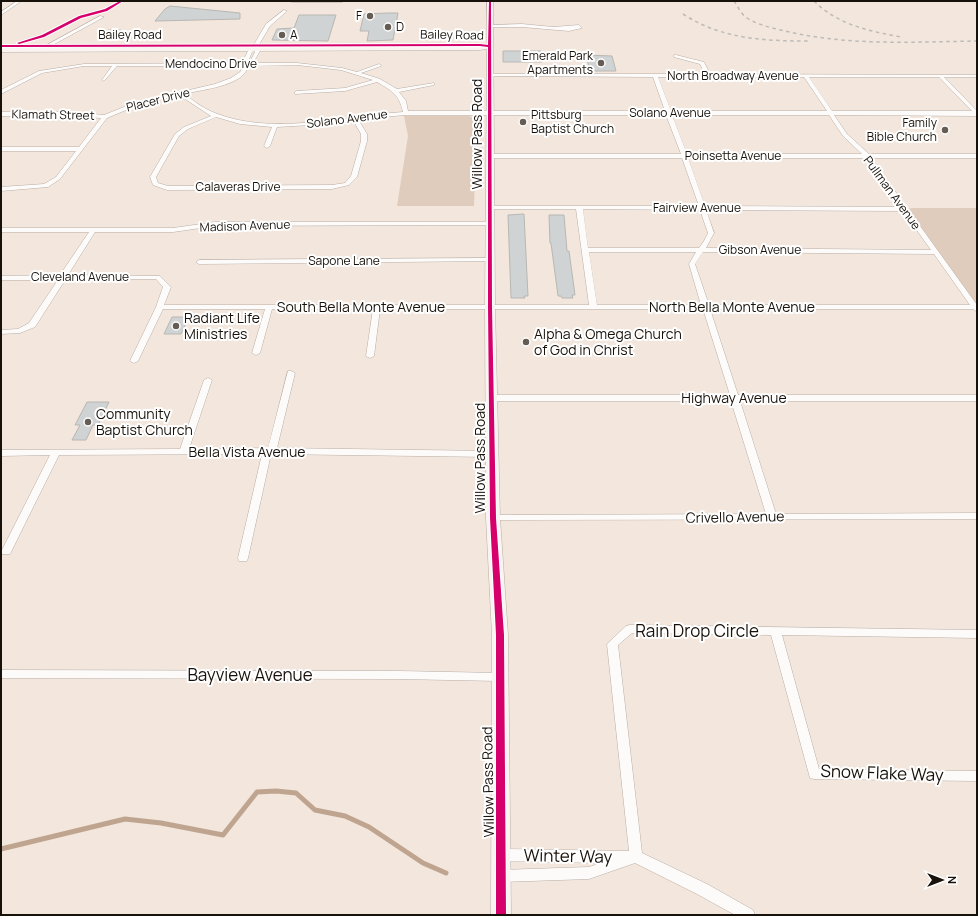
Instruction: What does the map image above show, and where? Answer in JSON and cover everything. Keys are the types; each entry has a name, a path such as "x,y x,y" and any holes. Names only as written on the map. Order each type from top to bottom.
{"main road":[{"name":"Willow Pass Road","path":"490,1 489,224 492,398 492,518 500,635 501,915"},
{"name":"Bailey Road","path":"1,46 479,48 490,46"},
{"name":"Bailey Road","path":"1,50 255,47"}],"street":[{"path":"292,3 298,1 342,1"},
{"path":"1,14 18,2"},
{"path":"255,47 268,25 285,11"},
{"path":"47,46 102,17"},
{"path":"490,26 555,27"},
{"name":"Placer Drive","path":"1,189 46,186 58,178 105,117 136,104 217,85 232,79 242,73 247,64 253,61 258,51 255,47"},
{"path":"676,56 702,63 708,76"},
{"path":"104,80 116,64"},
{"name":"Mendocino Drive","path":"1,92 25,78 41,72 84,65 116,64 247,64 320,66 358,73 378,80 396,91"},
{"path":"358,73 379,65"},
{"name":"North Broadway Avenue","path":"490,75 977,76"},
{"path":"655,76 670,113 711,233 709,242 695,256 692,264 772,516"},
{"name":"Pullman Avenue","path":"806,76 845,135 867,156 976,309"},
{"path":"940,76 977,114"},
{"path":"297,93 345,89 378,80"},
{"path":"406,113 402,101 396,91 432,84"},
{"name":"Solano Avenue","path":"180,94 215,116 239,122 275,126 309,124 406,113 977,114"},
{"name":"Klamath Street","path":"1,114 71,114 105,117"},
{"name":"Calaveras Drive","path":"215,116 186,128 177,135 153,177 155,184 167,188 332,187 347,184 354,177 364,141 364,134 355,118"},
{"path":"267,146 275,126"},
{"path":"1,149 80,149"},
{"name":"Poinsetta Avenue","path":"489,156 977,156"},
{"name":"Fairview Avenue","path":"489,207 905,209"},
{"path":"579,207 593,306"},
{"name":"Madison Avenue","path":"1,230 173,230 215,224 489,224"},
{"path":"1,332 20,331 32,325 94,230"},
{"name":"Gibson Avenue","path":"585,250 935,252"},
{"name":"Sapone Lane","path":"199,262 490,260"},
{"name":"Cleveland Avenue","path":"1,278 158,277 167,287 160,307"},
{"name":"North Bella Monte Avenue","path":"490,306 976,309"},
{"name":"South Bella Monte Avenue","path":"160,307 490,306"},
{"path":"134,361 160,307"},
{"path":"256,354 269,307"},
{"path":"370,356 377,307"},
{"path":"243,558 291,373"},
{"path":"183,452 208,380"},
{"name":"Highway Avenue","path":"492,398 977,398"},
{"name":"Bella Vista Avenue","path":"1,453 270,451 492,454"},
{"path":"6,552 56,453"},
{"name":"Crivello Avenue","path":"492,518 977,516"},
{"name":"Rain Drop Circle","path":"636,857 612,644 630,629 977,634"},
{"name":"Snow Flake Way","path":"775,630 814,774 977,776"},
{"name":"Bayview Avenue","path":"1,674 399,675 499,677"},
{"name":"Winter Way","path":"501,855 636,857 702,889 748,915"},
{"name":"Winter Way","path":"501,876 589,873 636,857"}],"shaded area":[{"path":"404,116 469,116 477,119 474,206 397,206 408,136"},
{"path":"977,208 977,311 905,209"}],"building":[{"path":"170,6 240,13 240,19 155,21 165,9"},
{"path":"398,13 393,40 367,41 369,31 360,31 364,14"},
{"path":"299,15 336,15 328,41 272,40 277,29 294,28"},
{"path":"108,30 121,30 114,39 101,39"},
{"path":"503,51 541,51 542,62 503,62"},
{"name":"Emerald Park Apartments","path":"586,55 612,56 616,71 590,71"},
{"path":"524,214 528,296 524,296 525,298 511,298 508,215"},
{"path":"549,215 564,215 567,251 569,251 575,295 572,295 573,298 562,298 561,296 558,296 550,243"},
{"name":"Radiant Life Ministries","path":"172,317 189,317 181,334 164,334"},
{"name":"Community Baptist Church","path":"87,402 109,402 98,425 93,425 86,440 72,440 80,425 75,425"}],"waterway":[{"path":"1,849 125,819 161,823 223,835 257,792 276,791 296,793 315,810 345,816 369,827 423,863 446,873"}],"railway":[{"path":"734,1 745,16 756,23 775,29 809,36 881,42 977,41"},
{"path":"814,1 833,16 854,26 901,37"},
{"path":"683,14 712,29 728,34 759,39 808,41"}],"cycle path":[{"path":"19,43 43,36 80,17 106,10 122,1"},
{"path":"490,1 490,306 493,518 500,635 501,915"},
{"path":"1,46 490,46"}],"place":[{"name":"F","path":"370,16"},
{"name":"D","path":"388,27"},
{"name":"A","path":"282,35"},
{"name":"Emerald Park Apartments","path":"601,63"},
{"name":"Pittsburg Baptist Church","path":"523,122"},
{"name":"Family Bible Church","path":"945,130"},
{"name":"Radiant Life Ministries","path":"176,326"},
{"name":"Alpha & Omega Church of God in Christ","path":"526,342"},
{"name":"Community Baptist Church","path":"88,422"}]}
